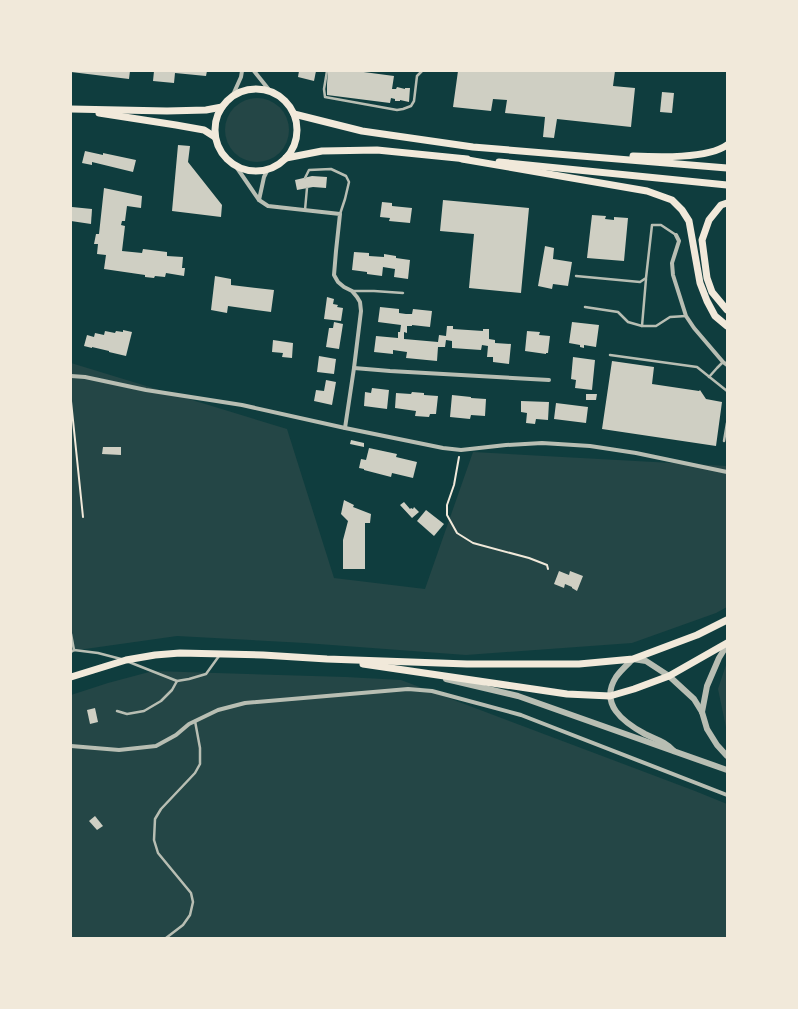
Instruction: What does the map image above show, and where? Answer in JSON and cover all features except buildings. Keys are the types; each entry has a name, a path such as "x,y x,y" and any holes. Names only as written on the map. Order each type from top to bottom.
{"main road":[{"path":"262,90 273,93 288,104 294,114 297,135 294,145 282,162 268,169 251,171 241,168 227,159 218,147 215,137 217,117 222,107 232,97 242,92 262,90"},
{"path":"71,109 167,111 206,110 222,107"},
{"path":"71,109 204,130 215,137"},
{"path":"294,114 362,131 473,147 727,168"},
{"path":"551,154 653,156 700,155 721,150 727,145"},
{"path":"286,158 322,151 377,150 727,185"},
{"path":"462,159 647,190 672,200 682,210 689,221 700,283 707,301 715,316 727,326"},
{"path":"727,203 721,205 709,220 702,240 707,278 712,292 727,310"},
{"path":"71,677 126,660 155,655 180,653 467,664 579,664 633,659 697,635 727,620"},
{"path":"327,659 567,694 610,696 634,690 669,676 727,644"}],"street":[{"path":"232,97 241,77 242,71"},
{"path":"254,71 273,93"},
{"path":"235,165 259,200 268,206 340,214 334,275 338,282 357,296 360,302 361,311 345,428"},
{"path":"259,200 264,177 268,169"},
{"path":"676,235 679,241 672,263 673,275 686,316 694,328 725,364"},
{"path":"354,368 398,372 549,380"},
{"path":"71,376 85,377 146,390 242,405 444,448 461,450 542,443 590,446 636,453 727,472"},
{"path":"702,712 707,686 719,658 727,644"},
{"path":"675,752 666,744 623,720 614,710 610,696 611,689 616,676 633,659 646,661 669,676 694,699 702,712 707,729 717,745 727,756"},
{"path":"421,673 518,696 727,770"},
{"path":"71,746 119,750 156,746 176,735 195,721 218,710 245,703 408,689 432,691 521,715 727,795"}],"lane":[{"path":"327,71 324,88 325,97 397,110 411,106 414,100 417,76 422,71"},
{"path":"304,178 309,170 331,169 346,176 349,182 340,214"},
{"path":"305,210 307,188"},
{"path":"642,326 652,225 661,225 676,235"},
{"path":"576,276 640,282 646,278"},
{"path":"352,291 374,291 403,294"},
{"path":"585,307 618,312 628,322 642,326 656,326 670,318 686,316"},
{"path":"610,355 697,367 727,391"},
{"path":"709,377 717,368 725,364"},
{"path":"724,441 727,423"},
{"path":"71,634 72,651 98,653 126,660 177,681 206,674 220,654"},
{"path":"117,711 127,714 144,711 161,702 172,690 177,681"},
{"path":"166,938 183,925 190,915 193,902 191,894 158,853 154,840 155,819 161,809 195,773 200,764 200,748 195,721"}],"path":[{"path":"71,401 83,518"},
{"path":"461,450 454,486 447,505 447,515 457,533 473,543 529,558 547,565 548,569"},
{"path":"71,496 71,502"}],"shaded area":[{"path":"257,98 275,104 283,112 289,130 283,148 275,156 257,162 239,156 231,148 225,130 231,112 239,104"},
{"path":"71,363 287,429 334,578 425,589 473,452 727,466 727,607 716,613 632,643 466,655 305,643 177,636 71,651"},
{"path":"727,662 727,732 718,689"},
{"path":"153,671 401,680 727,804 727,938 71,938 71,695"}]}
